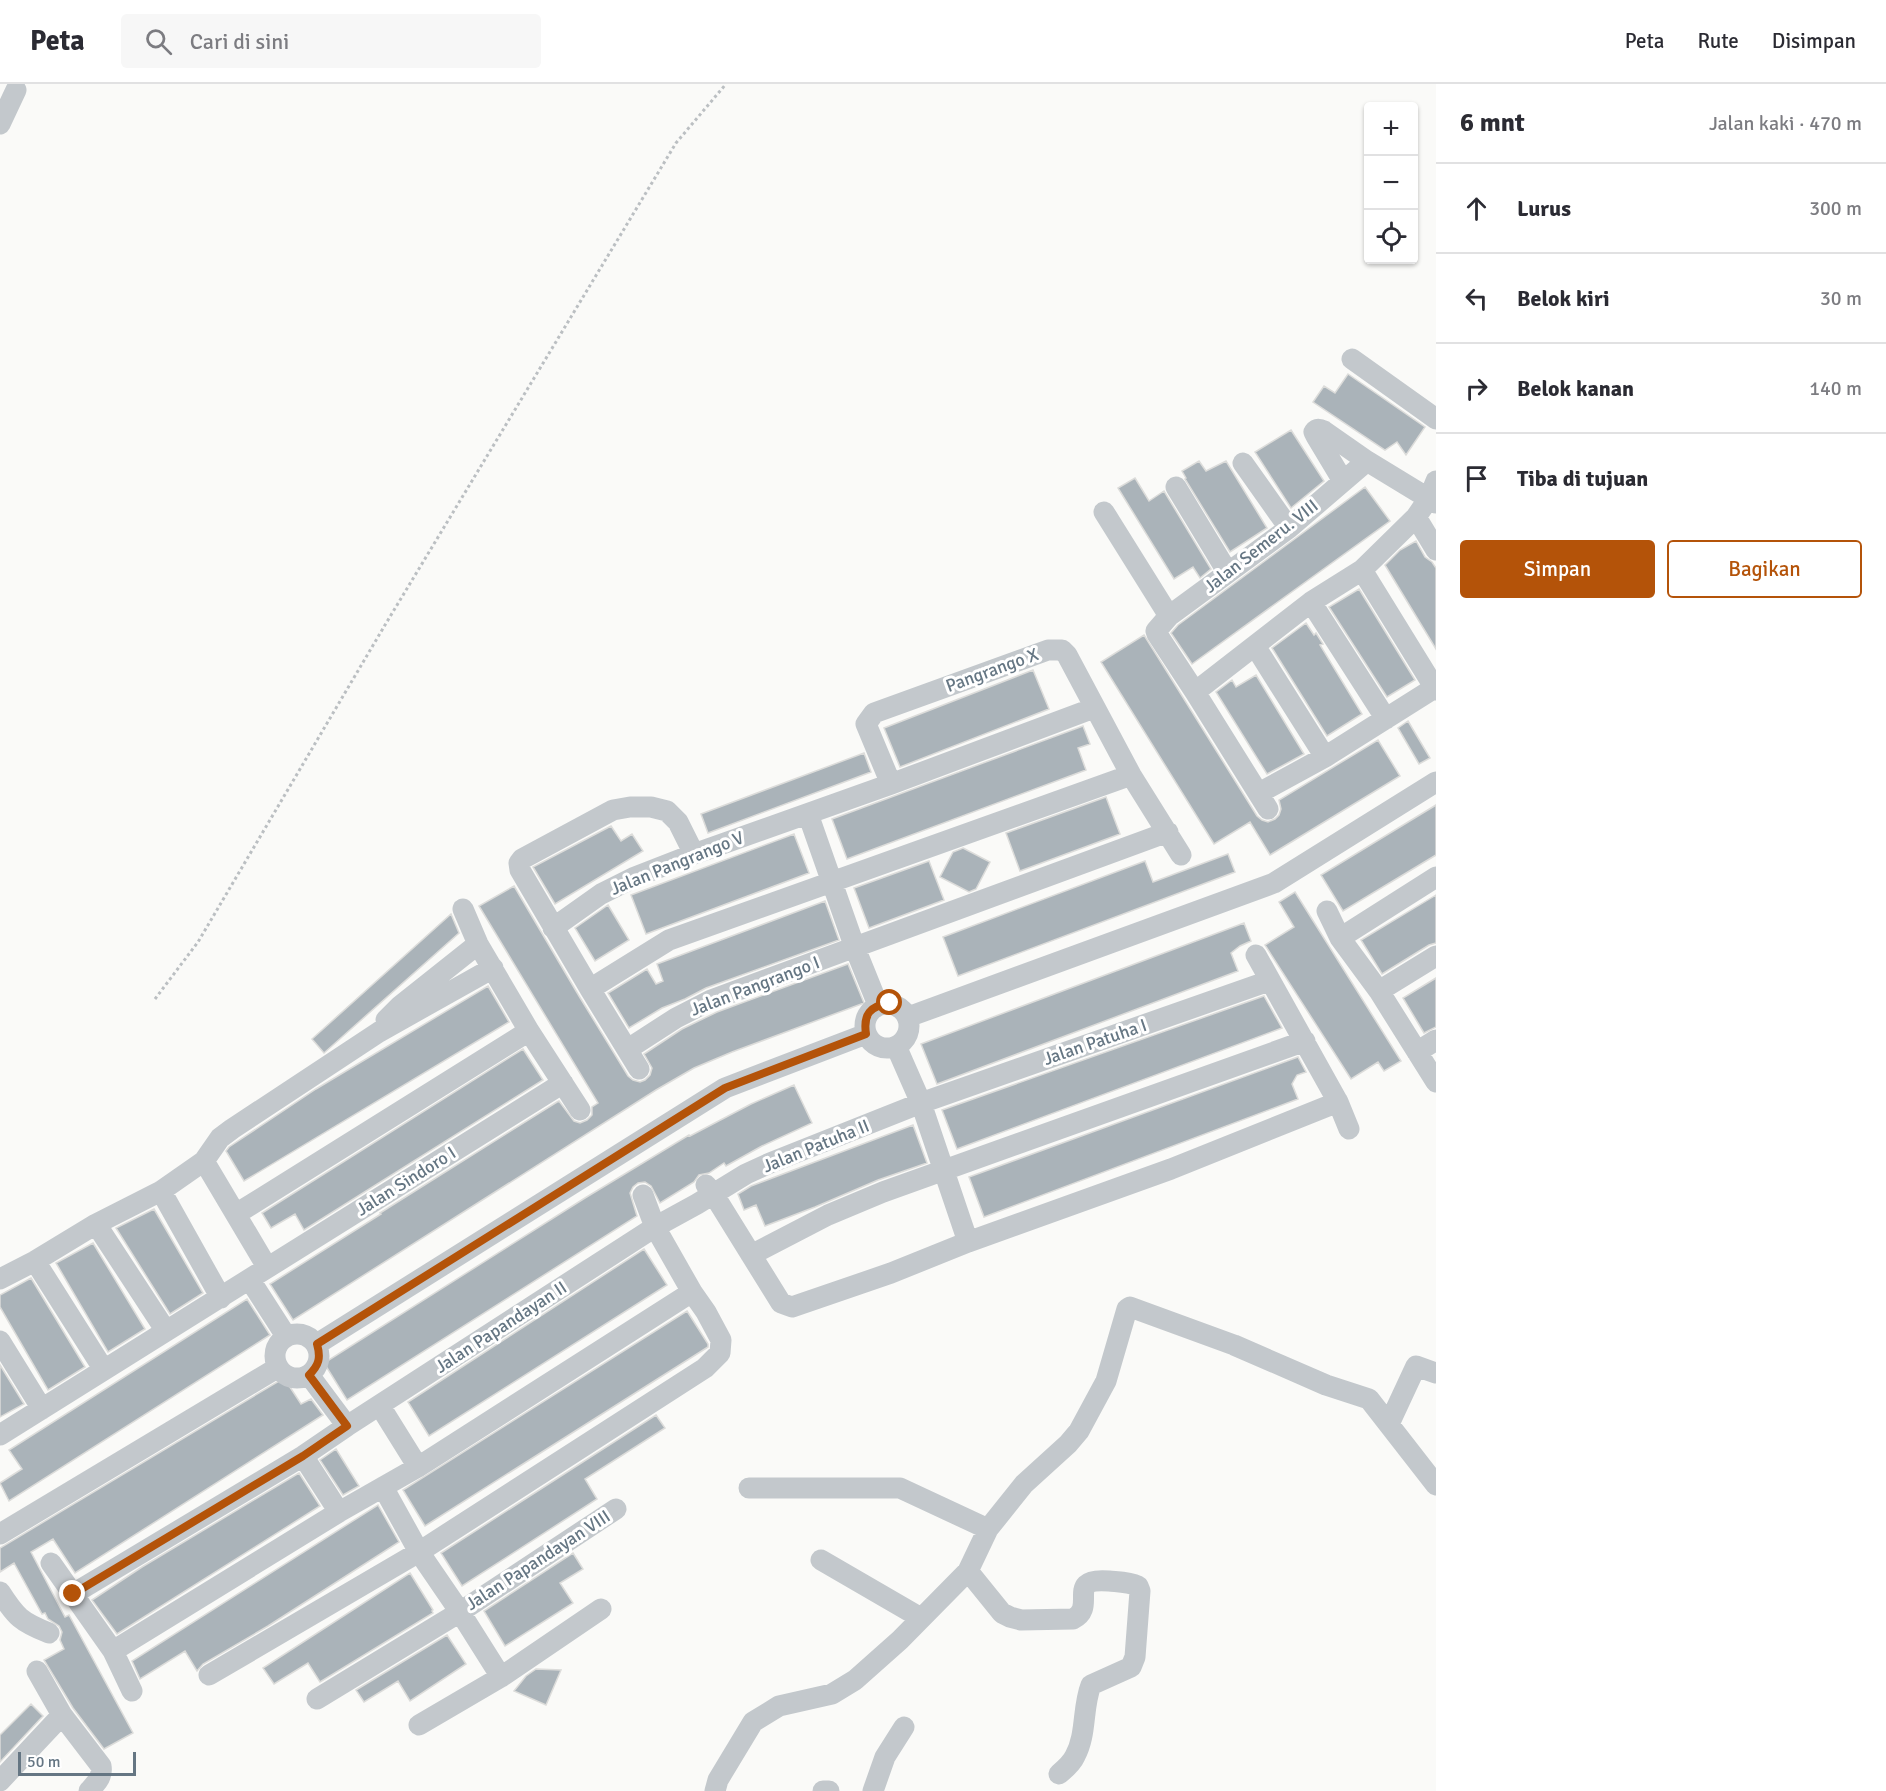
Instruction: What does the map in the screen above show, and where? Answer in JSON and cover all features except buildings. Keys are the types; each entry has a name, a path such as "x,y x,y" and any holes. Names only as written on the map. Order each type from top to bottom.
{"street":[{"path":"0,124 9,94"},
{"path":"1352,359 1436,419"},
{"path":"1195,692 1311,602 1362,570 1416,517 1434,494 1367,462 1324,430 1316,430 1314,432 1316,436 1343,481"},
{"name":"Jalan Semeru. VIII","path":"1163,624 1289,528 1367,462"},
{"path":"1242,463 1289,528"},
{"path":"1176,487 1228,573"},
{"path":"1104,512 1163,624 1157,634 1264,801 1325,757 1435,688 1362,570"},
{"path":"1416,517 1436,550"},
{"path":"1311,602 1386,719"},
{"path":"1255,646 1325,757"},
{"name":"Pangrango X","path":"891,784 866,723 874,713 1048,650 1062,650 1067,655 1131,775 1181,855"},
{"name":"Jalan Pangrango V","path":"553,928 601,894 636,877 1094,708"},
{"path":"590,989 669,940 1131,775"},
{"path":"908,1017 1274,883 1436,782"},
{"path":"639,1069 553,928 520,870 519,863 522,859 613,810 630,807 651,807 667,811 678,822 694,854"},
{"path":"808,814 831,883 878,1005"},
{"name":"Jalan Pangrango I","path":"628,1049 676,1017 711,1000 1168,832"},
{"path":"1340,938 1436,877"},
{"path":"463,909 478,944 529,1031 580,1110"},
{"path":"1327,911 1340,938 1378,991 1436,1082"},
{"path":"379,1032 389,1016 400,1006 478,944"},
{"path":"1256,955 1338,1102 1349,1129"},
{"path":"1378,991 1436,956"},
{"path":"0,1279 96,1224 161,1191 204,1161 219,1138 379,1032 493,968"},
{"name":"Jalan Patuha I","path":"921,1103 1269,981"},
{"path":"890,1003 901,1008 908,1017 910,1029 905,1039 896,1046 884,1048 873,1044 866,1034 865,1023 869,1012 878,1005 890,1003"},
{"path":"236,1214 529,1031"},
{"path":"317,1344 725,1088 866,1034"},
{"path":"1417,1052 1436,1040"},
{"path":"751,1255 828,1215 884,1192 1305,1041"},
{"path":"896,1046 921,1103 968,1242"},
{"name":"Jalan Sindoro I","path":"0,1435 563,1083"},
{"path":"710,1190 782,1303 792,1307 891,1273 968,1242 1171,1169 1338,1102"},
{"name":"Jalan Patuha II","path":"655,1227 710,1190 770,1163 921,1103"},
{"path":"204,1161 267,1267"},
{"path":"161,1191 221,1298"},
{"path":"209,1675 419,1552 705,1368 720,1353 721,1340 655,1227 643,1195"},
{"path":"96,1224 165,1331"},
{"name":"Jalan Papandayan II","path":"73,1594 303,1456 655,1227"},
{"path":"35,1261 104,1370"},
{"path":"250,1280 286,1336"},
{"path":"113,1651 339,1512 418,1467 692,1292"},
{"path":"715,1791 718,1779 753,1722 779,1706 832,1694 855,1680 900,1640 968,1571 988,1529 1024,1484 1079,1431 1106,1381 1127,1309 1130,1307 1234,1345 1326,1385 1369,1398 1436,1485"},
{"path":"297,1333 308,1336 317,1344 320,1355 317,1366 309,1375 298,1378 286,1376 278,1368 274,1356 278,1345 286,1336 297,1333"},
{"path":"0,1341 42,1409"},
{"path":"1389,1424 1416,1366 1436,1373"},
{"path":"0,1534 278,1368"},
{"path":"309,1375 347,1426"},
{"path":"380,1406 418,1467"},
{"path":"303,1456 339,1512"},
{"path":"383,1486 419,1552 501,1677"},
{"path":"749,1488 900,1488 988,1529"},
{"name":"Jalan Papandayan VIII","path":"317,1699 460,1612 616,1509"},
{"path":"821,1560 921,1618"},
{"path":"51,1563 113,1651 132,1691"},
{"path":"968,1571 1002,1613 1020,1620 1073,1619 1080,1616 1083,1610 1083,1591 1087,1584 1095,1580 1138,1586 1140,1591 1135,1657 1131,1667 1091,1685 1084,1716 1082,1741 1074,1759 1059,1774"},
{"path":"0,1592 20,1618 32,1626 49,1632"},
{"path":"419,1725 501,1677 601,1609"},
{"path":"37,1671 62,1714 101,1766 100,1778 89,1791"},
{"path":"0,1781 62,1714"},
{"path":"873,1791 885,1758 904,1727"},
{"path":"822,1791 829,1791"}],"path":[{"path":"155,999 198,942 385,625 676,143 726,84"}],"route":[{"path":"73,1594 303,1456 347,1426 309,1375 317,1366 320,1355 317,1344 725,1088 866,1034 865,1023 869,1012 878,1005 890,1003"}]}
